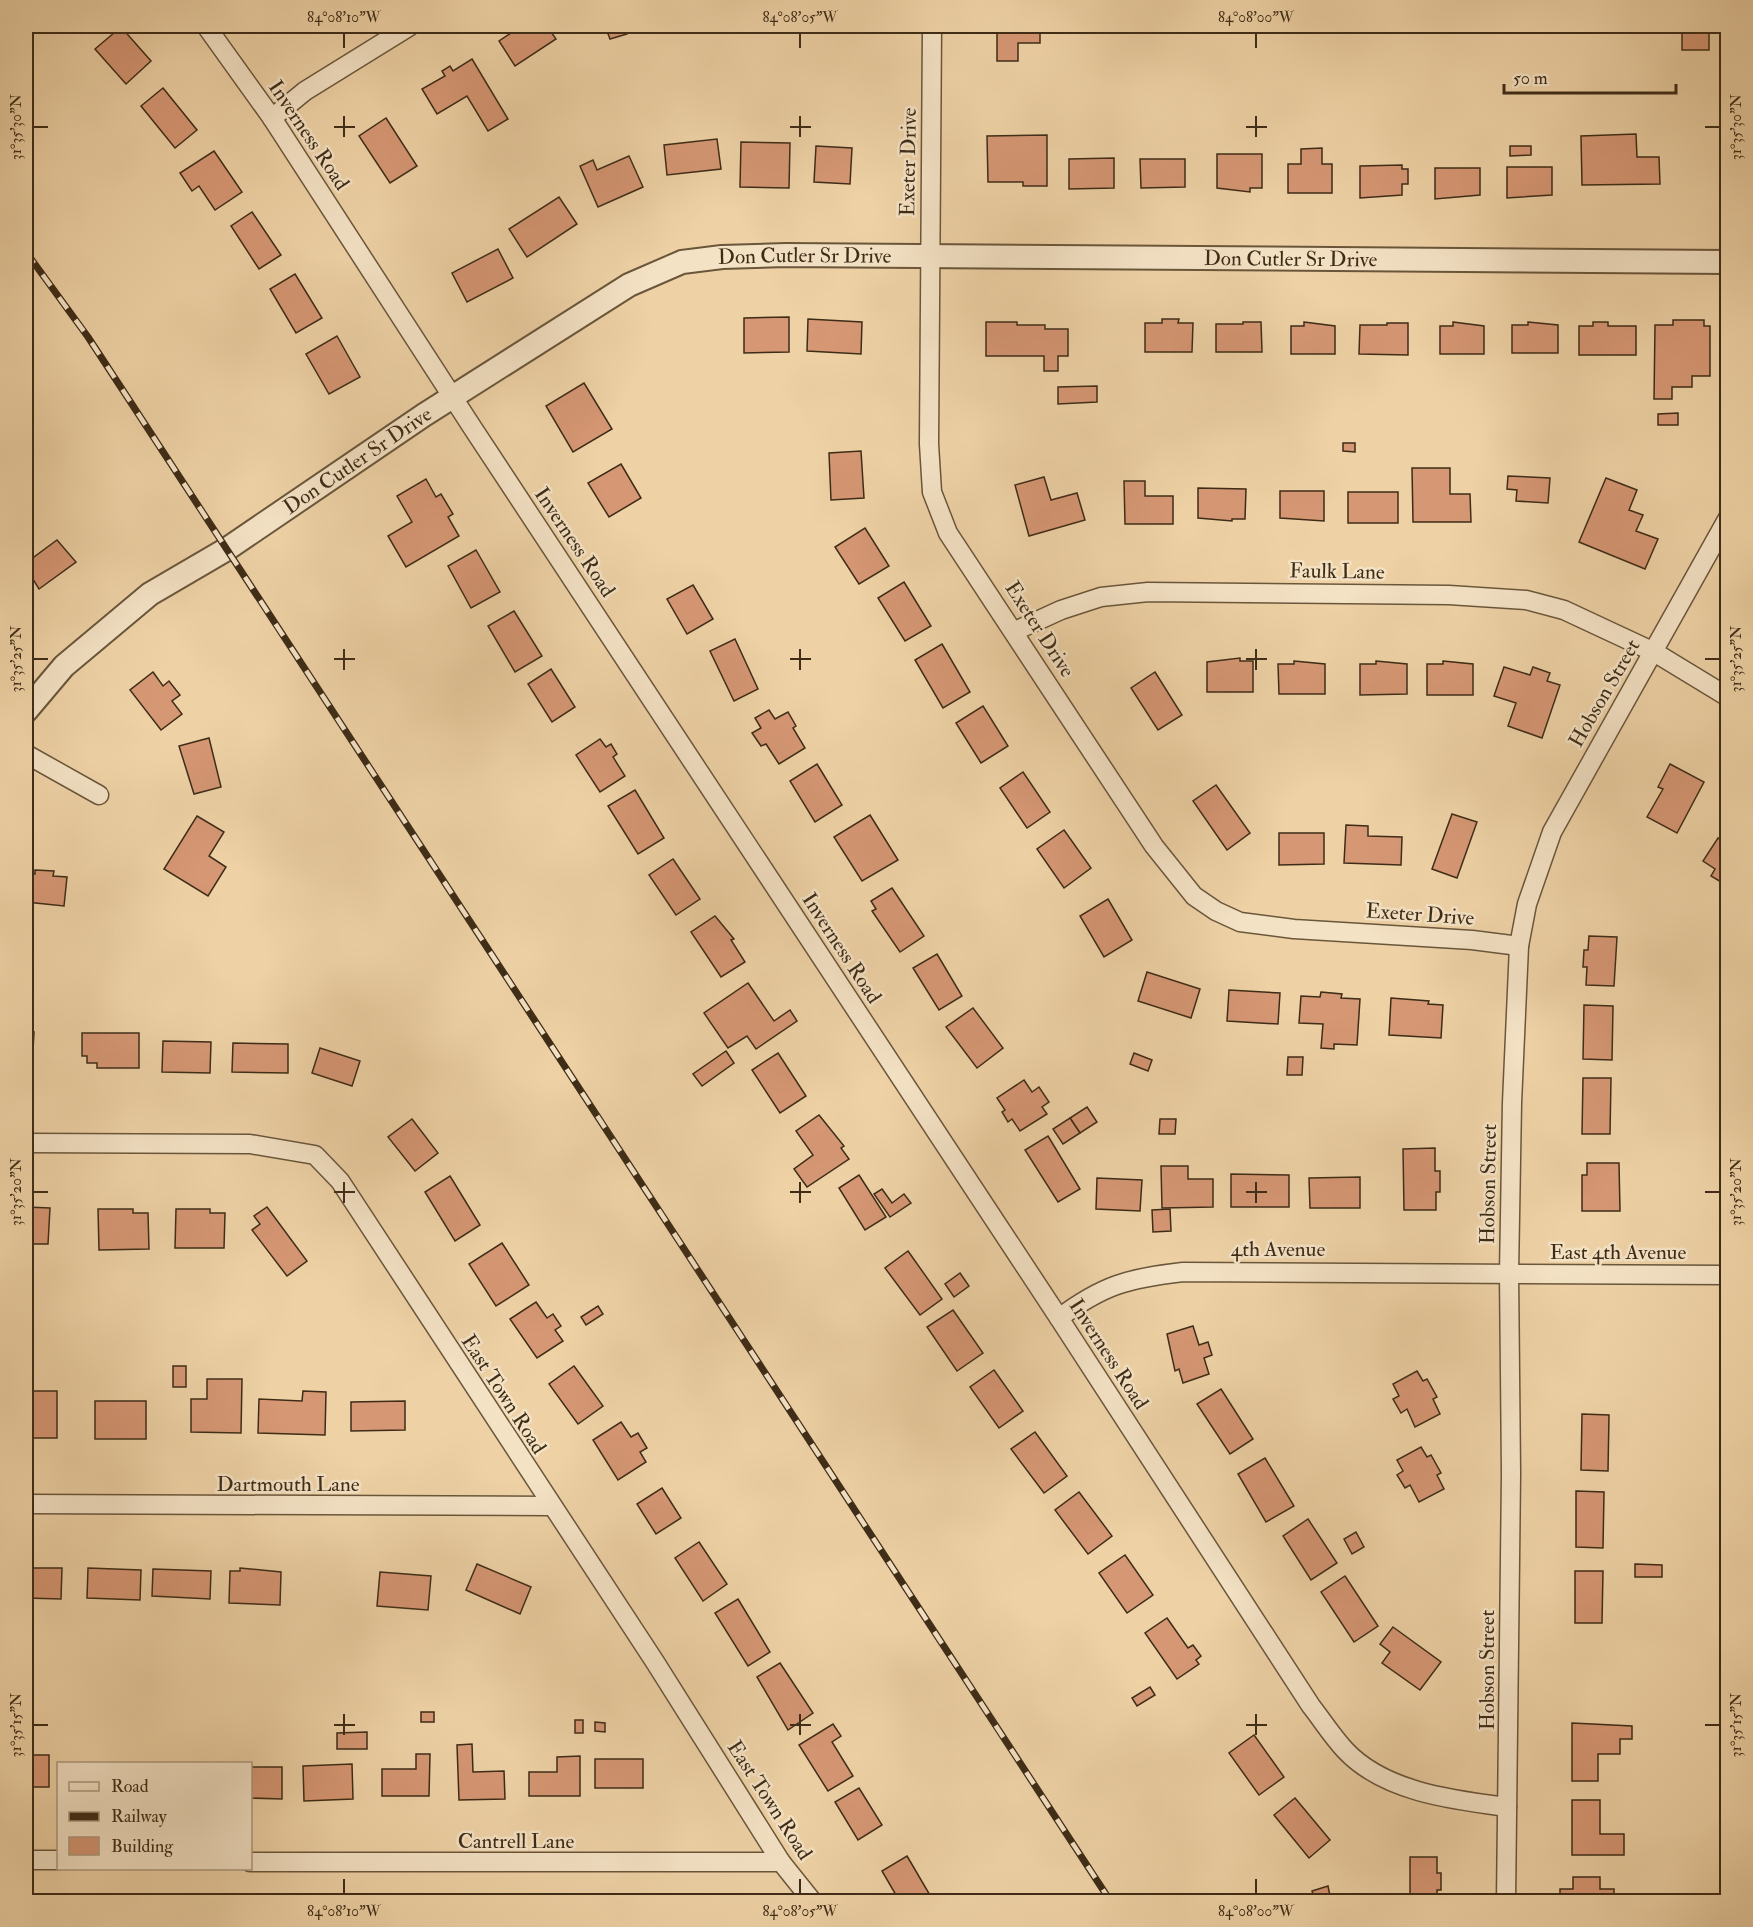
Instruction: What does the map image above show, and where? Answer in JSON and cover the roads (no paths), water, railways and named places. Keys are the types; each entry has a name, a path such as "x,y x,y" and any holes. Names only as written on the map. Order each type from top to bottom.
{"street":[{"name":"Inverness Road","path":"206,26 272,118 1311,1706 1346,1751 1374,1771 1401,1784 1454,1800 1507,1807"},
{"path":"272,118 305,91 410,26"},
{"name":"Exeter Drive","path":"932,26 929,444 932,492 948,533 1015,631 1154,846 1194,896 1216,911 1240,922 1294,929 1472,940 1519,946"},
{"name":"Don Cutler Sr Drive","path":"26,711 64,666 150,594 227,549 453,397 629,285 682,262 722,257 786,255 930,258 1728,262"},
{"name":"Hobson Street","path":"1506,1902 1510,1567 1509,1273 1512,1103 1519,946 1527,904 1552,832 1728,519"},
{"name":"Faulk Lane","path":"1015,631 1061,610 1101,597 1148,592 1449,595 1526,600 1564,610 1654,652 1728,697"},
{"path":"26,754 99,795"},
{"name":"East Town Road","path":"26,1143 250,1144 315,1155 340,1181 550,1506 655,1662 781,1862 813,1902"},
{"name":"4th Avenue","path":"1059,1318 1107,1287 1145,1276 1183,1272 1509,1273"},
{"name":"East 4th Avenue","path":"1509,1273 1728,1275"},
{"name":"Dartmouth Lane","path":"26,1504 550,1506"},
{"path":"26,1860 57,1860"},
{"name":"Cantrell Lane","path":"252,1862 781,1862"}],"railway":[{"path":"26,252 88,337 1111,1902"}]}
